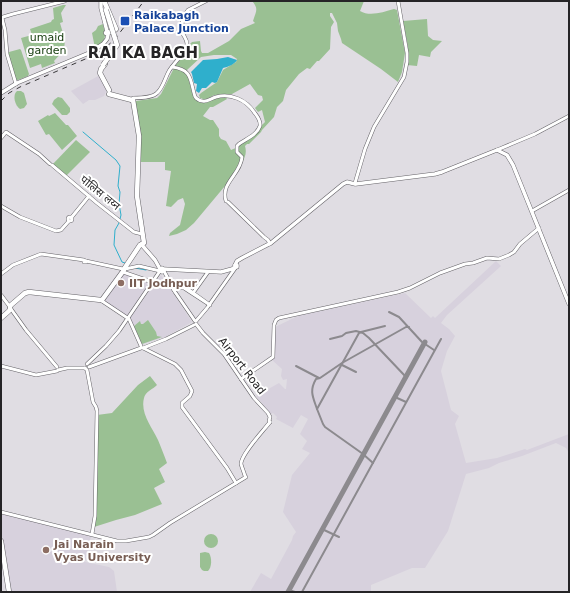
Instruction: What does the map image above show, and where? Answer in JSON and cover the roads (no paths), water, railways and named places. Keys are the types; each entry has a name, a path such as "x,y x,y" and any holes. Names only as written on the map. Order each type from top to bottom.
{"highway":[{"path":"104,5 108,7 116,29 113,32 107,33"},
{"path":"1,317 23,294 29,292 102,300 123,270 141,239 137,196 139,133 133,99 109,91 99,70 118,47 104,5"},
{"path":"1,541 9,592"},
{"path":"1,548 9,592"}],"main road":[{"path":"104,5 104,22"},
{"path":"1,92 16,83 93,51 105,42 107,33 100,8 104,5"},
{"path":"141,239 157,260 162,271 222,272 236,266 242,258 267,241 340,185 347,182 355,184 436,174 497,150 509,157 569,304"}],"street":[{"path":"16,83 7,55 5,30 2,19 3,17 64,1"},
{"path":"133,99 149,97 159,91 172,67 187,46 187,41 182,30 186,12 207,1"},
{"path":"355,184 374,127 404,77 407,53 398,1"},
{"path":"172,67 179,68 187,72 190,76 195,96 198,99 207,101 220,96 230,96 239,99 246,102 260,121 258,131 237,146 237,152 242,157 241,162 226,186 224,192 232,206 267,241"},
{"path":"497,150 535,134 569,116"},
{"path":"1,138 6,132 38,154 141,239"},
{"path":"532,211 569,190"},
{"path":"1,206 20,217 56,231 61,230 89,196"},
{"path":"241,378 273,357 274,325 276,320 279,318 400,291 410,288 440,273 465,264 487,258 499,259 514,252 520,244 539,228"},
{"path":"1,275 14,266 42,255 85,261 123,270 152,282"},
{"path":"123,270 139,266 162,271 196,323"},
{"path":"1,366 24,370 28,373 39,373 57,368 88,366 171,336 196,323 236,266"},
{"path":"92,534 95,516 97,410 93,402 88,366 114,337 156,275 162,271"},
{"path":"162,271 174,293 196,323"},
{"path":"193,293 208,272"},
{"path":"173,290 183,287 209,305"},
{"path":"173,290 184,288 209,305"},
{"path":"1,296 57,368"},
{"path":"102,300 128,318 142,347 174,364 180,371 191,391 189,395 181,402 181,407 214,454 228,470"},
{"name":"Airport Road","path":"196,323 204,335 224,354 254,398 268,413 270,421 242,460 245,476 236,481"},
{"path":"1,512 123,542 153,535 236,481 182,406 182,402 190,396 192,392 181,370 174,363 142,347 88,366"}],"water":[{"path":"228,57 237,60 235,63 223,68 217,82 212,82 206,88 202,88 199,93 196,91 197,84 194,83 191,72 203,60"}],"waterway":[{"path":"83,132 116,160 120,166 118,186 120,192 119,204 121,215 115,230 114,245 122,262 125,263"},
{"path":"135,268 146,270"}],"railway":[{"path":"1,101 9,93 20,87 90,57 104,49 115,39 144,1"}],"place":[{"name":"Raikabagh Palace Junction","path":"125,21"},
{"name":"IIT Jodhpur","path":"121,283"},
{"name":"Jai Narain Vyas University","path":"46,550"}],"district":[{"name":"RAI KA BAGH","path":"143,53"}],"park label":[{"name":"umaid garden","path":"47,43"}]}
